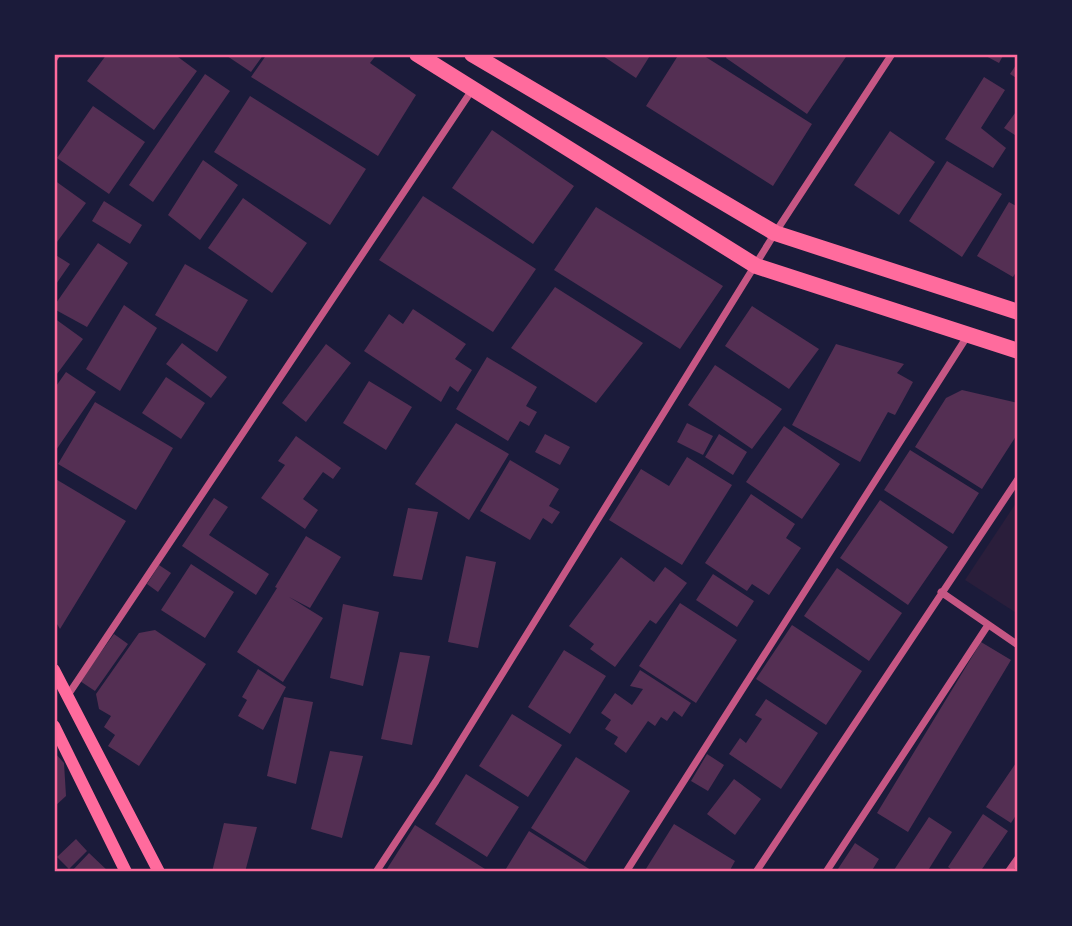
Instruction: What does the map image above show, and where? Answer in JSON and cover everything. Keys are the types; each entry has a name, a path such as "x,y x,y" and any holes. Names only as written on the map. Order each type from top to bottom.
{"highway":[{"path":"417,54 756,266 1018,351"},
{"path":"472,54 775,233 1018,312"}],"main road":[{"path":"54,670 159,872"},
{"path":"54,726 126,872"}],"street":[{"path":"54,59 57,54"},
{"path":"376,872 775,233 892,54"},
{"path":"68,695 472,89"},
{"path":"626,872 969,335"},
{"path":"756,872 1018,480"},
{"path":"941,593 1018,645"},
{"path":"826,872 988,625"},
{"path":"1008,872 1018,858"}],"shaded area":[{"path":"1018,500 1018,614 965,580"}],"building":[{"path":"107,54 174,54 197,71 154,130 87,81"},
{"path":"224,54 264,54 251,72"},
{"path":"267,54 377,54 370,63 416,95 378,156 251,77"},
{"path":"600,54 651,54 636,78"},
{"path":"679,54 701,54 812,124 773,186 646,106"},
{"path":"728,54 848,54 807,114 726,58"},
{"path":"982,54 1004,54 999,63"},
{"path":"1018,62 1018,79 1010,74"},
{"path":"205,74 230,91 153,202 129,185"},
{"path":"984,77 1005,90 981,128 1006,148 993,168 945,139"},
{"path":"250,96 366,169 330,225 214,152"},
{"path":"93,106 145,142 109,194 57,158"},
{"path":"1018,109 1018,137 1004,128"},
{"path":"492,130 574,186 533,244 452,188"},
{"path":"890,131 935,162 899,215 854,185"},
{"path":"203,160 238,185 200,240 168,215"},
{"path":"947,161 1002,194 962,257 909,221"},
{"path":"54,180 86,203 54,246"},
{"path":"423,196 536,269 493,332 379,260"},
{"path":"243,198 307,243 272,293 208,248"},
{"path":"104,201 142,225 130,244 92,221"},
{"path":"1009,202 1018,207 1018,269 1013,277 977,256"},
{"path":"596,207 723,286 680,349 554,270"},
{"path":"98,243 128,263 87,327 54,309 54,306"},
{"path":"54,254 70,264 54,287"},
{"path":"185,264 248,300 217,352 155,315"},
{"path":"555,287 643,343 596,403 511,348"},
{"path":"124,305 157,328 120,391 86,369"},
{"path":"752,306 819,349 789,389 725,346"},
{"path":"413,309 466,344 455,359 472,370 458,392 450,386 441,402 364,351 389,314 403,324"},
{"path":"54,318 83,339 54,378"},
{"path":"182,343 227,377 211,398 166,364"},
{"path":"326,344 351,363 306,422 282,403"},
{"path":"836,344 904,364 897,373 913,382 895,415 888,412 860,462 792,425"},
{"path":"487,357 537,387 526,406 537,412 529,426 520,421 508,441 456,409"},
{"path":"715,365 782,409 752,449 688,405"},
{"path":"66,372 96,392 54,453 54,389"},
{"path":"166,377 205,403 181,439 142,413"},
{"path":"369,381 412,407 386,450 343,423"},
{"path":"962,390 1018,403 1018,433 982,489 915,447 946,398"},
{"path":"95,402 173,448 136,510 58,464"},
{"path":"456,423 509,454 469,520 415,484"},
{"path":"687,423 713,436 703,455 677,442"},
{"path":"784,426 840,464 802,519 746,482"},
{"path":"545,434 570,447 560,465 535,452"},
{"path":"719,434 747,452 733,475 705,457"},
{"path":"296,436 341,468 333,479 323,472 303,499 318,510 305,529 261,498 285,465 278,461"},
{"path":"910,450 979,493 953,534 884,490"},
{"path":"687,457 732,485 682,565 609,520 641,469 669,486"},
{"path":"510,460 559,489 549,506 560,512 552,524 543,518 530,540 480,511"},
{"path":"54,478 126,521 60,629 54,619"},
{"path":"751,494 795,524 786,538 801,548 769,595 752,584 747,591 705,563"},
{"path":"214,498 228,507 209,535 269,574 256,595 182,546"},
{"path":"880,500 948,547 908,605 840,558"},
{"path":"408,508 438,512 422,580 393,576"},
{"path":"306,536 341,557 310,608 289,597 323,618 283,682 237,652"},
{"path":"466,556 496,562 478,648 448,642"},
{"path":"621,557 654,582 665,567 687,583 656,624 650,620 615,667 590,649 594,644 569,626"},
{"path":"191,564 234,592 205,638 161,610"},
{"path":"159,565 171,573 158,592 147,584"},
{"path":"837,568 902,613 869,661 804,616"},
{"path":"713,574 754,601 737,627 696,600"},
{"path":"680,603 737,640 696,703 639,666"},
{"path":"343,604 379,612 363,686 330,678"},
{"path":"792,625 862,671 826,725 756,679"},
{"path":"155,630 206,664 139,766 108,746 115,735 104,727 111,716 99,709 96,694 139,633"},
{"path":"114,634 128,644 95,691 80,681"},
{"path":"981,642 1011,660 908,832 877,813"},
{"path":"564,650 606,676 570,734 528,707"},
{"path":"400,652 430,656 412,745 381,739"},
{"path":"258,669 286,687 263,730 238,716 247,700 242,697"},
{"path":"640,670 691,703 682,717 674,711 667,721 661,717 655,726 648,721 626,753 614,744 618,737 605,729 611,720 601,713 615,693 632,705 643,689 630,686"},
{"path":"284,697 313,702 296,784 267,776"},
{"path":"766,699 818,733 781,789 729,754 740,738 746,743 762,719 755,715"},
{"path":"512,714 562,745 528,797 479,766"},
{"path":"330,751 363,756 342,838 311,829"},
{"path":"54,752 64,763 66,796 54,807"},
{"path":"707,754 724,765 708,791 691,781"},
{"path":"576,757 630,791 585,862 531,828"},
{"path":"1018,760 1018,812 1011,823 986,807"},
{"path":"466,774 519,807 487,857 435,824"},
{"path":"734,779 761,799 735,835 707,814"},
{"path":"983,814 1008,831 980,872 955,872 948,867"},
{"path":"929,817 952,832 927,872 897,872 894,870"},
{"path":"224,823 257,827 245,872 212,872"},
{"path":"674,824 735,861 729,872 644,872"},
{"path":"415,825 485,869 483,872 385,872"},
{"path":"529,831 594,872 504,872"},
{"path":"76,839 87,851 69,869 57,857"},
{"path":"855,843 879,859 871,872 836,872"},
{"path":"89,853 109,872 71,872"}]}
